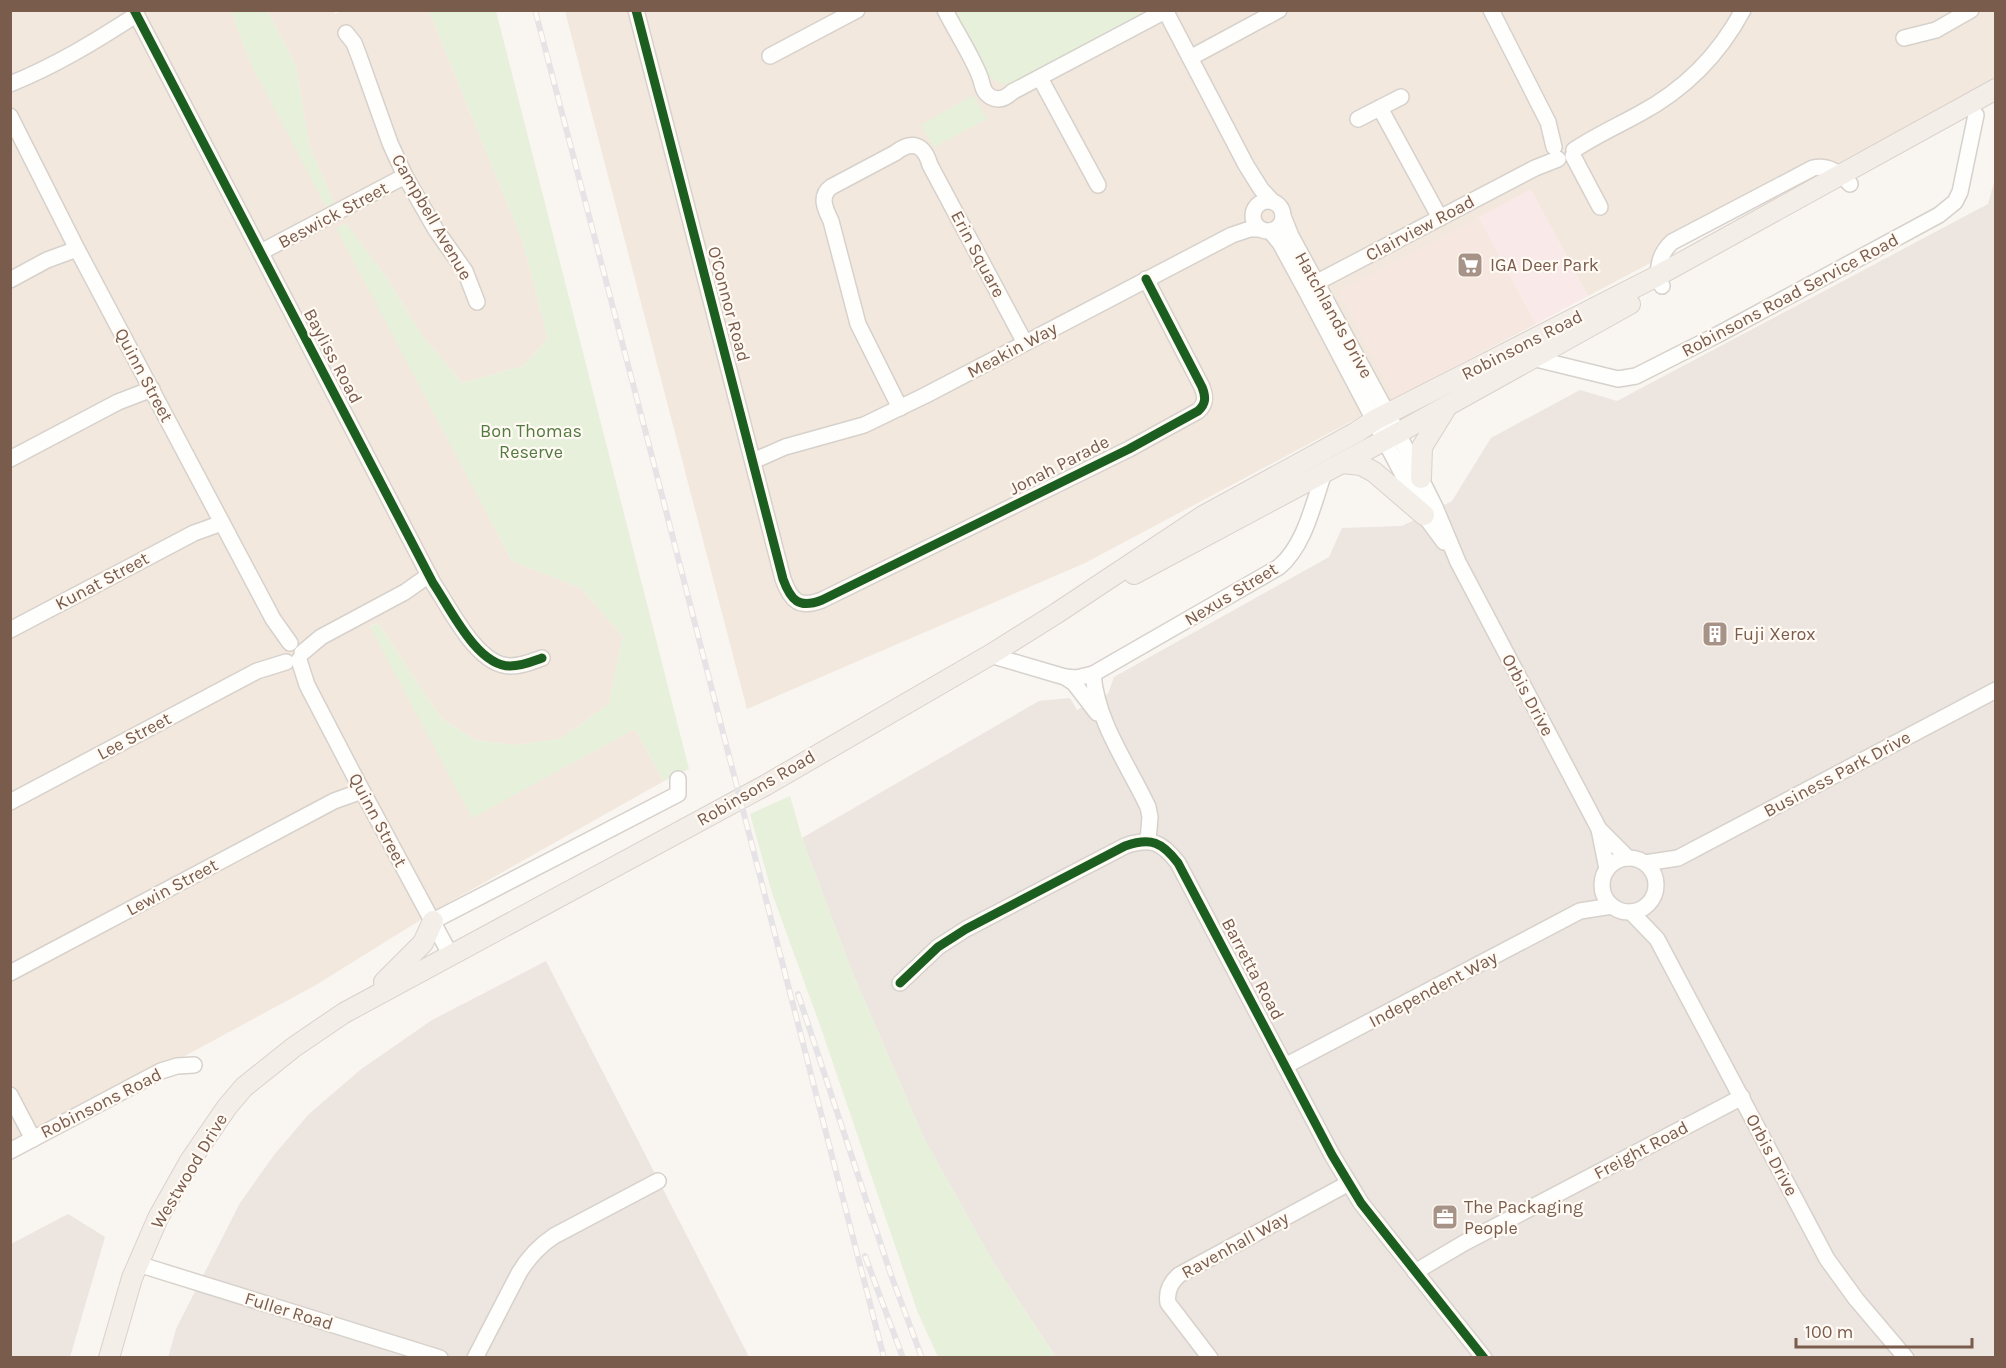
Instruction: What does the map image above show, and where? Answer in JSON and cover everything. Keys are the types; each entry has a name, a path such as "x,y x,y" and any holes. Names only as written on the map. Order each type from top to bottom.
{"main road":[{"name":"Robinsons Road","path":"1846,179 1995,89"},
{"name":"Robinsons Road","path":"450,954 766,785 990,655 1203,516 1355,434 1381,417 1659,281 1846,179 1995,105"},
{"name":"Robinsons Road","path":"1057,613 1447,406 1532,358 1659,281"},
{"path":"1421,478 1422,447 1447,406"},
{"path":"1342,463 1361,465 1374,471 1424,515"},
{"path":"354,1007 413,955 423,943 432,921"},
{"name":"Westwood Drive","path":"109,1358 132,1278 158,1218 190,1161 227,1107 244,1087 265,1069 354,1007 450,954"}],"street":[{"name":"O'Connor Road","path":"636,10 783,579 790,595 798,602"},
{"path":"770,56 857,10"},
{"path":"945,10 981,78 996,88 1012,92 1165,11 1246,165 1261,189 1280,207 1283,216 1278,227 1265,230 1254,222 1246,165"},
{"path":"1190,58 1279,10"},
{"path":"1491,10 1564,151 1586,181 1600,207"},
{"name":"Clairview Road","path":"1311,285 1564,151 1641,113 1689,80 1716,52 1733,29 1743,10"},
{"path":"1904,38 1936,30 1971,10"},
{"path":"10,84 110,33 137,16"},
{"name":"Bayliss Road","path":"137,16 431,579 475,647 489,660 508,667 525,665 542,658"},
{"name":"Campbell Avenue","path":"346,33 354,43 390,143 405,176 436,230 465,272 477,302"},
{"path":"10,91 27,77"},
{"path":"1040,78 1098,185"},
{"path":"1358,119 1401,97"},
{"path":"1380,108 1440,218"},
{"name":"Robinsons Road Service Road","path":"1532,358 1618,379 1636,376 1719,334 1939,215 1955,202 1960,192 1976,115"},
{"name":"Quinn Street","path":"10,116 75,245 450,954"},
{"name":"Erin Square","path":"900,408 858,324 831,221 831,197 837,184 895,153 914,152 930,165 1025,343"},
{"name":"Beswick Street","path":"261,252 405,176"},
{"path":"1254,210 1263,201 1273,202"},
{"name":"Meakin Way","path":"1232,235 1246,223 1254,210"},
{"name":"Hatchlands Drive","path":"1283,216 1311,285 1392,436"},
{"name":"Meakin Way","path":"751,456 855,429 900,408 1232,235 1250,229 1265,230"},
{"name":"Hatchlands Drive","path":"1265,230 1280,243 1311,285"},
{"path":"10,279 75,245"},
{"name":"Jonah Parade","path":"798,602 807,605 822,600 881,572 1129,449 1202,408 1205,399 1202,387 1146,279"},
{"path":"10,459 150,385"},
{"name":"Orbis Drive","path":"1392,436 1421,478 1458,562 1599,829 1628,858"},
{"name":"Orbis Drive","path":"1392,436 1424,515 1458,562"},
{"name":"Nexus Street","path":"990,655 1065,677 1076,678 1093,674 1279,567 1290,558 1304,530 1324,473"},
{"name":"Kunat Street","path":"10,630 220,518"},
{"name":"Lee Street","path":"10,802 431,579"},
{"path":"1093,674 1096,695 1107,728"},
{"path":"900,983 938,947 966,929 1125,846 1139,841 1148,842 1150,817 1148,807 1107,728 1074,683 1065,677"},
{"name":"Business Park Drive","path":"1645,863 1678,858 1995,690"},
{"name":"Robinsons Road","path":"432,921 678,794 678,779"},
{"name":"Lewin Street","path":"10,973 360,787"},
{"name":"Orbis Drive","path":"1599,829 1604,876"},
{"name":"Barretta Road","path":"1148,842 1159,844 1169,851 1178,863 1349,1183 1368,1212 1484,1358"},
{"path":"1628,858 1645,863 1655,877 1656,885 1651,901 1631,912 1618,910 1606,900 1604,876 1620,859 1628,858"},
{"name":"Business Park Drive","path":"1656,885 1678,858"},
{"name":"Independent Way","path":"1580,911 1604,876"},
{"name":"Orbis Drive","path":"1651,901 1657,939"},
{"name":"Independent Way","path":"1285,1066 1580,911 1612,906"},
{"name":"Orbis Drive","path":"1631,912 1657,939 1827,1259 1856,1299 1906,1358"},
{"name":"Robinsons Road","path":"10,1151 161,1071 177,1066 194,1065"},
{"path":"10,1095 33,1139"},
{"name":"Freight Road","path":"1415,1272 1472,1239 1742,1097"},
{"path":"475,1358 519,1273 527,1260 542,1245 554,1236 658,1181"},
{"name":"Ravenhall Way","path":"1210,1358 1168,1303 1167,1296 1171,1283 1179,1275 1349,1183"},
{"name":"Fuller Road","path":"138,1264 440,1358"}],"shaded area":[{"path":"269,10 334,10 335,14 344,10 429,11 523,242 548,339 523,366 462,383 421,334 386,277 346,224 337,228 512,561 581,588 623,637 609,704 560,739 514,745 475,740 441,718 378,623 370,626 472,817 635,729 664,781 446,904 316,985 11,1150 11,11 231,11 252,66 334,203 309,145 296,66"},
{"path":"565,11 1995,11 1995,81 1588,296 1531,190 1339,292 1395,398 1085,563 747,709"},
{"path":"1995,179 1995,1357 1056,1357 992,1260 925,1140 853,974 802,838 1039,701 1070,698 1077,710 1108,694 1114,677 1329,557 1342,528 1402,526 1452,501 1491,438 1580,390 1617,401 1988,204"},
{"path":"1531,189 1588,296 1536,324 1479,217"},
{"path":"1479,217 1536,324 1395,398 1338,292"},
{"path":"546,961 749,1357 168,1358 176,1329 240,1203 274,1155 309,1114 360,1070 432,1020"},
{"path":"68,1214 105,1237 70,1357 11,1357 11,1244"}],"green space":[{"path":"231,11 269,11 296,66 309,145 334,203 326,207 252,66"},
{"name":"Bon Thomas Reserve","path":"429,11 496,11 689,769 664,781 635,729 472,818 370,627 378,623 441,718 475,740 513,745 560,739 609,704 623,637 581,588 512,561 336,228 346,223 386,277 421,334 462,383 523,366 548,339 523,242"},
{"path":"954,11 1149,11 1013,83 1004,85 990,77"},
{"path":"973,95 987,119 934,147 921,125"},
{"path":"790,796 802,838 853,974 925,1140 992,1260 1056,1357 938,1357 918,1313 822,1031 772,893 750,814"}],"railway":[{"path":"535,10 884,1358"},
{"path":"798,994 891,1275 922,1358"},
{"path":"865,1256 903,1358"}],"cycle path":[{"path":"134,10 433,583 456,620 486,657 498,663 510,666 519,665 542,658"},
{"path":"636,10 783,579 789,593 797,601 807,604 822,600 1129,449 1198,411 1203,406 1202,387 1146,279"},
{"path":"900,983 938,947 966,929 1125,846 1142,842 1161,846 1178,863 1332,1155 1361,1203 1484,1358"}],"place":[{"name":"IGA Deer Park","path":"1470,265"},
{"name":"Fuji Xerox","path":"1715,634"},
{"name":"The Packaging People","path":"1445,1217"}]}
